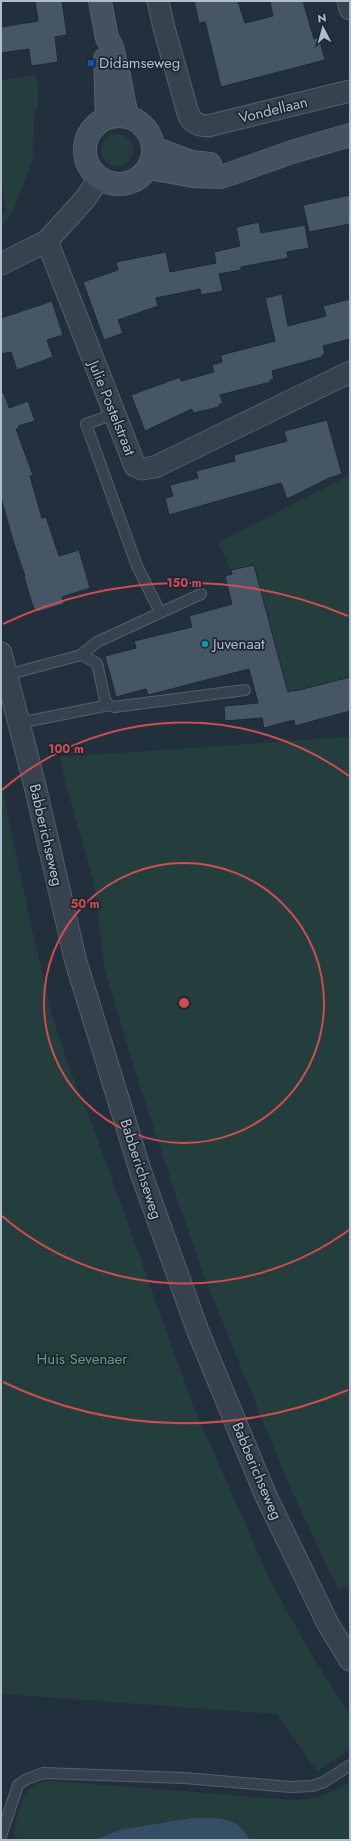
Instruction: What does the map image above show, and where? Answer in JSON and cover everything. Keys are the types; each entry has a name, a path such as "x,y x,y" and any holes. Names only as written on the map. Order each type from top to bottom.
{"street":[{"path":"100,1 107,38 105,45 117,117"},
{"name":"Vondellaan","path":"158,1 188,113 190,119 196,124 208,126 350,91"},
{"path":"348,1 350,9"},
{"path":"117,117 134,119 146,128 150,134 151,158 143,175 126,184 107,183 99,179 87,164 84,146 92,129 117,117"},
{"path":"151,158 172,173 210,178 221,177 292,152 350,135"},
{"path":"1,264 47,241 85,199 99,179"},
{"name":"Julie Postelstraat","path":"47,241 135,466 142,469 155,467 350,372"},
{"name":"Babberichseweg","path":"1,653 6,675 29,721 76,962 141,1173 199,1334 266,1496 328,1624 350,1660"}],"lane":[{"path":"114,414 86,424 136,566 160,612"},
{"path":"6,675 81,655 96,642 201,594"},
{"path":"81,655 97,663 105,700 109,705"},
{"path":"29,721 109,705 114,707 245,690"},
{"path":"1,1836 18,1785 25,1780 43,1773 184,1778 291,1787 312,1786 324,1782 350,1765"}],"green space":[{"path":"36,75 38,106 34,114 33,158 12,214 1,226 1,219 6,211 1,182 1,80"},
{"path":"114,134 120,134 130,141 133,150 132,156 126,163 120,166 114,166 104,159 101,153 101,147 108,137"},
{"path":"350,475 350,677 295,691 294,690 288,693 254,564 231,570 218,542"},
{"path":"350,737 350,1588 338,1589 289,1485 204,1276 180,1207 134,1068 105,970 93,879 66,785 60,757"},
{"name":"Huis Sevenaer","path":"1,783 29,916 52,1015 70,1070 95,1132 194,1408 271,1582 310,1652 350,1716 350,1749 317,1771 277,1714 1,1694"},
{"path":"54,1781 293,1800 310,1799 323,1795 350,1781 350,1840 250,1840 246,1833 119,1830 95,1840 27,1840 13,1836 19,1809 24,1796 37,1784"}],"water":[{"path":"192,1818 218,1818 233,1822 245,1832 250,1840 95,1840 119,1830"}],"building":[{"path":"35,1 62,1 67,35 55,37 58,62 31,66 29,49 1,53 1,27 38,21"},
{"path":"194,1 238,1 245,23 273,16 270,1 303,1 314,39 319,37 325,60 221,87 205,22 199,23"},
{"path":"350,195 350,224 309,232 303,205"},
{"path":"259,222 261,233 305,225 309,248 287,252 288,258 241,267 241,270 219,274 223,291 201,295 200,289 156,298 158,306 118,320 123,333 104,340 83,282 118,270 116,262 166,252 170,272 216,263 214,252 240,246 236,227"},
{"path":"282,294 288,326 326,316 323,306 350,299 350,339 323,346 325,354 322,355 322,357 272,371 274,379 270,380 271,382 220,395 223,404 219,404 219,407 193,413 192,409 145,431 131,395 180,377 181,381 214,372 212,365 222,362 221,355 275,341 265,298"},
{"path":"52,301 63,335 47,340 53,357 17,370 11,352 1,354 1,318"},
{"path":"1,393 4,393 9,408 28,401 35,421 18,426 19,428 16,429 33,475 30,476 42,518 46,517 59,556 79,550 90,588 62,597 64,604 37,612 36,609 34,610 1,498"},
{"path":"327,420 342,474 329,478 287,499 281,483 169,515 165,498 173,496 170,485 198,478 196,471 235,461 234,455 287,441 284,431"},
{"name":"Juvenaat","path":"254,565 288,692 350,677 350,711 295,726 294,720 264,728 262,718 225,721 224,706 258,703 249,669 148,695 146,689 116,697 105,656 136,648 134,641 192,627 189,616 232,604 225,576 232,574 231,570"}],"place":[{"name":"Didamseweg","path":"91,63"},
{"name":"Juvenaat","path":"205,644"}]}
